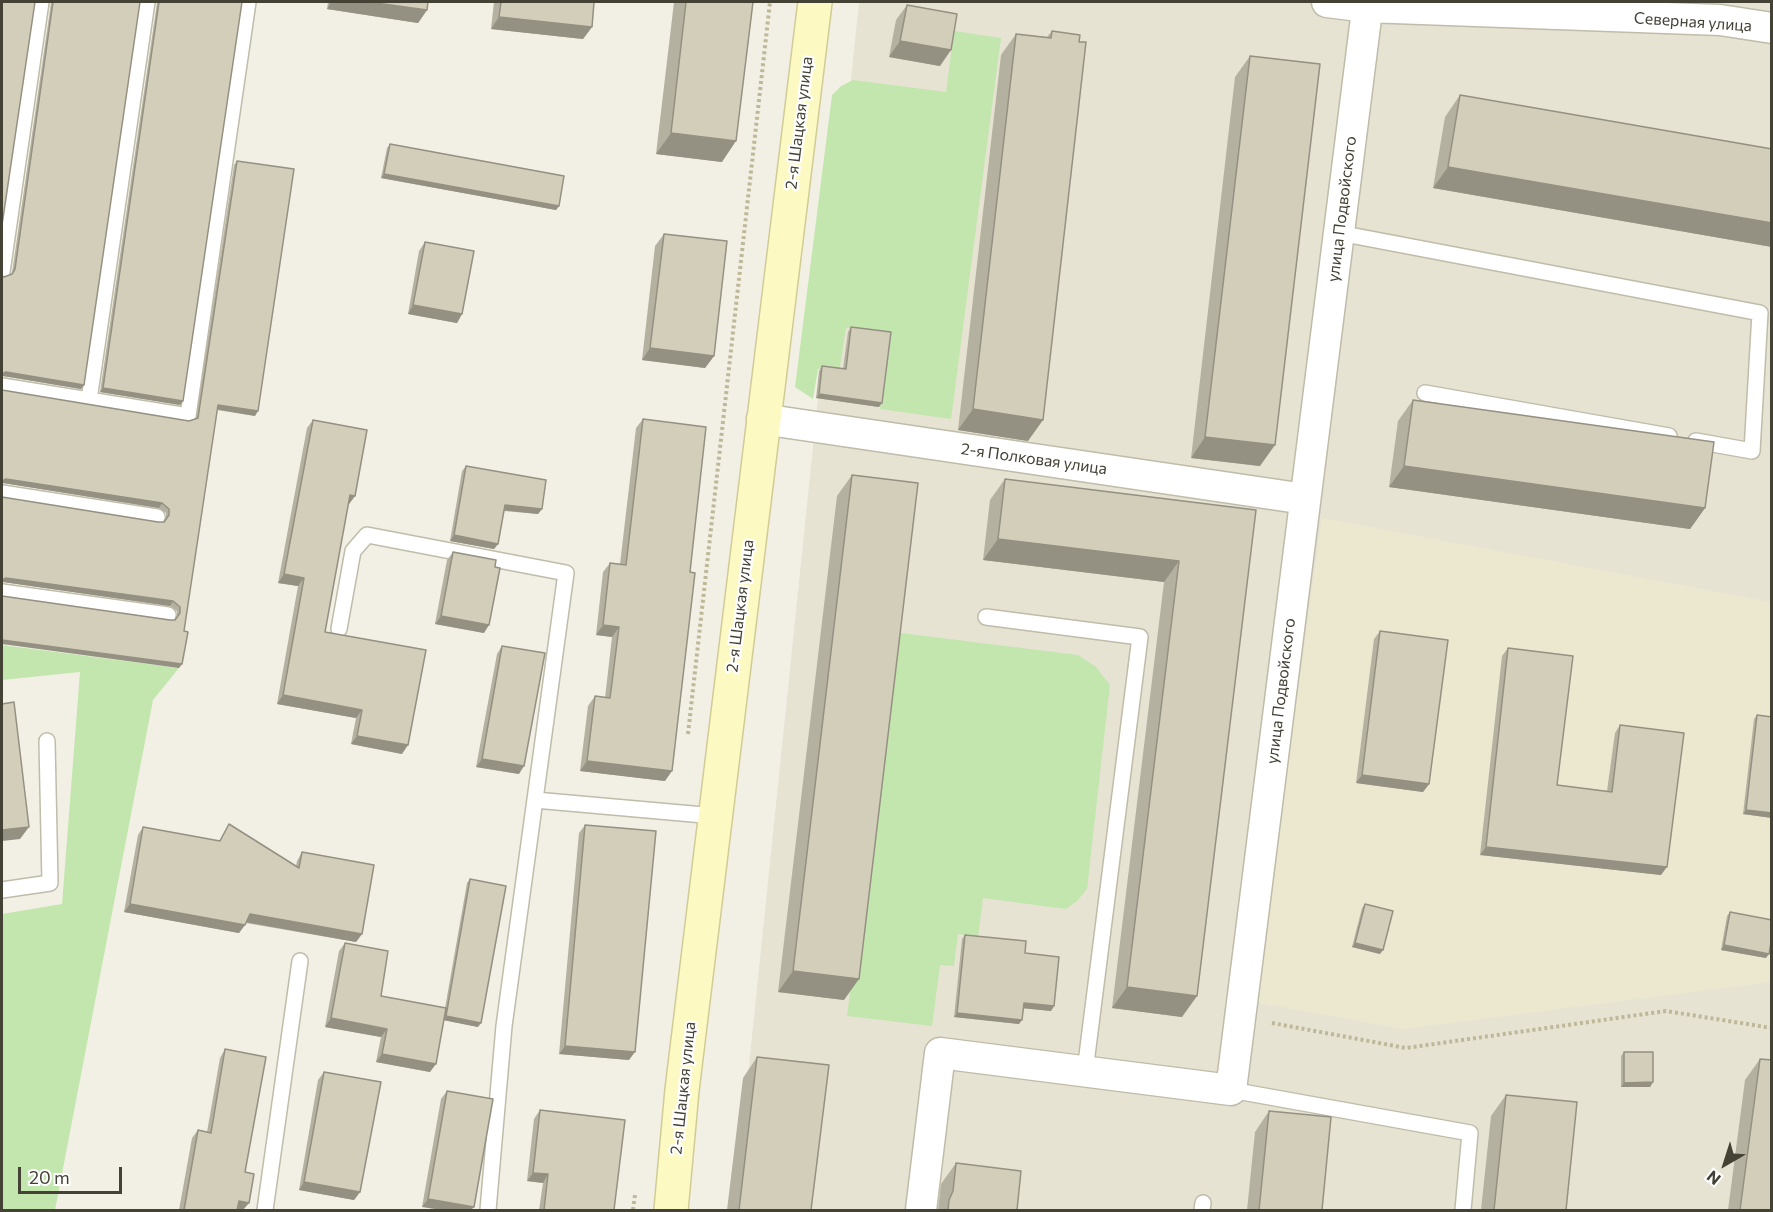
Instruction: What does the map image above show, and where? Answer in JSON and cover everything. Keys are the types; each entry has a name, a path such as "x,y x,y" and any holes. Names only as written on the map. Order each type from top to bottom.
{"street":[{"name":"2-я Шацкая улица","path":"671,1210 682,1090 762,419 815,2"},
{"name":"Северная улица","path":"1327,2 1720,20 1772,28"},
{"name":"улица Подвойского","path":"1231,1090 1368,4"},
{"name":"2-я Полковая улица","path":"762,419 1305,499"},
{"path":"921,1210 940,1053 1231,1090"}],"lane":[{"path":"2,272 41,2"},
{"path":"89,400 147,2"},
{"path":"2,386 188,416 248,2"},
{"path":"1339,233 1760,313 1752,451 1425,393"},
{"path":"2,493 157,517"},
{"path":"339,629 353,551 368,535 566,573 504,1026 488,1210"},
{"path":"2,592 168,615"},
{"path":"986,617 1140,637 1085,1071"},
{"path":"2,890 50,884 47,741"},
{"path":"535,800 715,816"},
{"path":"266,1210 300,961"},
{"path":"1231,1090 1470,1133 1463,1210"}],"path":[{"path":"687,742 770,2"},
{"path":"1240,1017 1406,1048 1666,1011 1772,1028"},
{"path":"633,1210 636,1187"}],"shaded area":[{"path":"859,2 1771,2 1771,1210 734,1210"},
{"path":"1322,518 1771,602 1771,982 1403,1029 1254,1002"}],"green space":[{"path":"954,31 1001,38 951,419 880,409 890,334 846,328 839,373 818,369 813,399 795,387 832,95 841,86 853,80 946,92"},
{"path":"893,632 1078,655 1096,667 1110,685 1087,889 1066,909 983,898 978,937 958,934 954,966 940,965 932,1026 847,1016"},
{"path":"2,645 179,668 153,700 55,1210 2,1210 2,914 62,904 80,672 2,680"}],"building":[{"path":"2,2 35,2 2,225"},
{"path":"53,2 140,2 84,385 6,372 2,374 2,276 12,274 15,269"},
{"path":"159,2 242,2 183,401 103,388"},
{"path":"369,2 428,2 427,10"},
{"path":"501,2 594,2 592,27 499,17"},
{"path":"686,2 753,2 736,141 671,133"},
{"path":"907,5 957,14 951,50 900,41"},
{"path":"1052,31 1080,35 1079,42 1086,42 1043,420 973,409 1016,34 1051,38"},
{"path":"1250,56 1320,64 1275,445 1205,437"},
{"path":"1460,95 1772,149 1772,223 1448,167"},
{"path":"390,144 564,176 559,206 384,174"},
{"path":"237,161 294,169 258,411 218,405 184,631 188,632 182,664 2,640 2,596 170,620 175,620 180,613 180,607 173,601 6,578 2,580 2,497 158,522 164,522 169,515 169,509 162,503 6,479 2,481 2,390 189,421 198,418"},
{"path":"664,234 727,241 714,356 650,348"},
{"path":"425,242 474,251 462,314 413,305"},
{"path":"851,327 891,332 882,403 819,394 822,366 846,369"},
{"path":"1413,400 1714,442 1705,508 1404,466"},
{"path":"643,419 706,427 690,572 695,573 672,771 587,761 595,696 610,698 619,627 603,625 610,563 626,565"},
{"path":"313,420 367,430 355,496 350,495 325,632 426,650 408,745 357,736 362,710 283,695 304,578 284,574"},
{"path":"466,466 546,480 542,509 505,505 498,544 454,535"},
{"path":"852,475 918,483 859,979 793,971"},
{"path":"1005,479 1256,510 1197,996 1127,987 1179,561 998,539"},
{"path":"453,552 496,560 495,567 500,568 489,625 441,616"},
{"path":"1380,631 1448,640 1429,784 1362,775"},
{"path":"502,646 545,653 524,766 482,759"},
{"path":"1508,648 1573,656 1557,785 1612,792 1620,725 1684,733 1667,867 1486,847"},
{"path":"14,702 29,827 2,830 2,704"},
{"path":"1757,715 1772,717 1772,813 1746,810"},
{"path":"229,824 299,868 302,852 374,865 362,934 250,914 245,925 130,904 143,827 220,841"},
{"path":"585,825 656,831 635,1052 565,1046"},
{"path":"470,879 506,886 481,1023 446,1016"},
{"path":"1365,904 1393,911 1383,950 1355,943"},
{"path":"1730,912 1772,920 1769,954 1724,945"},
{"path":"965,935 1026,941 1025,953 1059,957 1054,1006 1024,1003 1022,1020 957,1013"},
{"path":"345,943 388,951 381,996 446,1008 436,1064 382,1054 387,1029 331,1018"},
{"path":"225,1049 266,1057 245,1172 254,1174 249,1203 239,1201 237,1210 184,1210 198,1130 211,1133"},
{"path":"1624,1052 1653,1052 1653,1082 1624,1083"},
{"path":"757,1057 829,1065 811,1210 739,1210"},
{"path":"1760,1059 1772,1060 1772,1210 1740,1210"},
{"path":"324,1072 381,1082 360,1192 304,1182"},
{"path":"447,1091 493,1099 474,1207 428,1199"},
{"path":"1506,1095 1577,1102 1566,1210 1494,1210"},
{"path":"540,1110 625,1120 614,1210 544,1210 548,1174 533,1173"},
{"path":"1269,1111 1331,1117 1322,1210 1259,1210"},
{"path":"956,1163 1021,1171 1017,1210 948,1210"}]}
